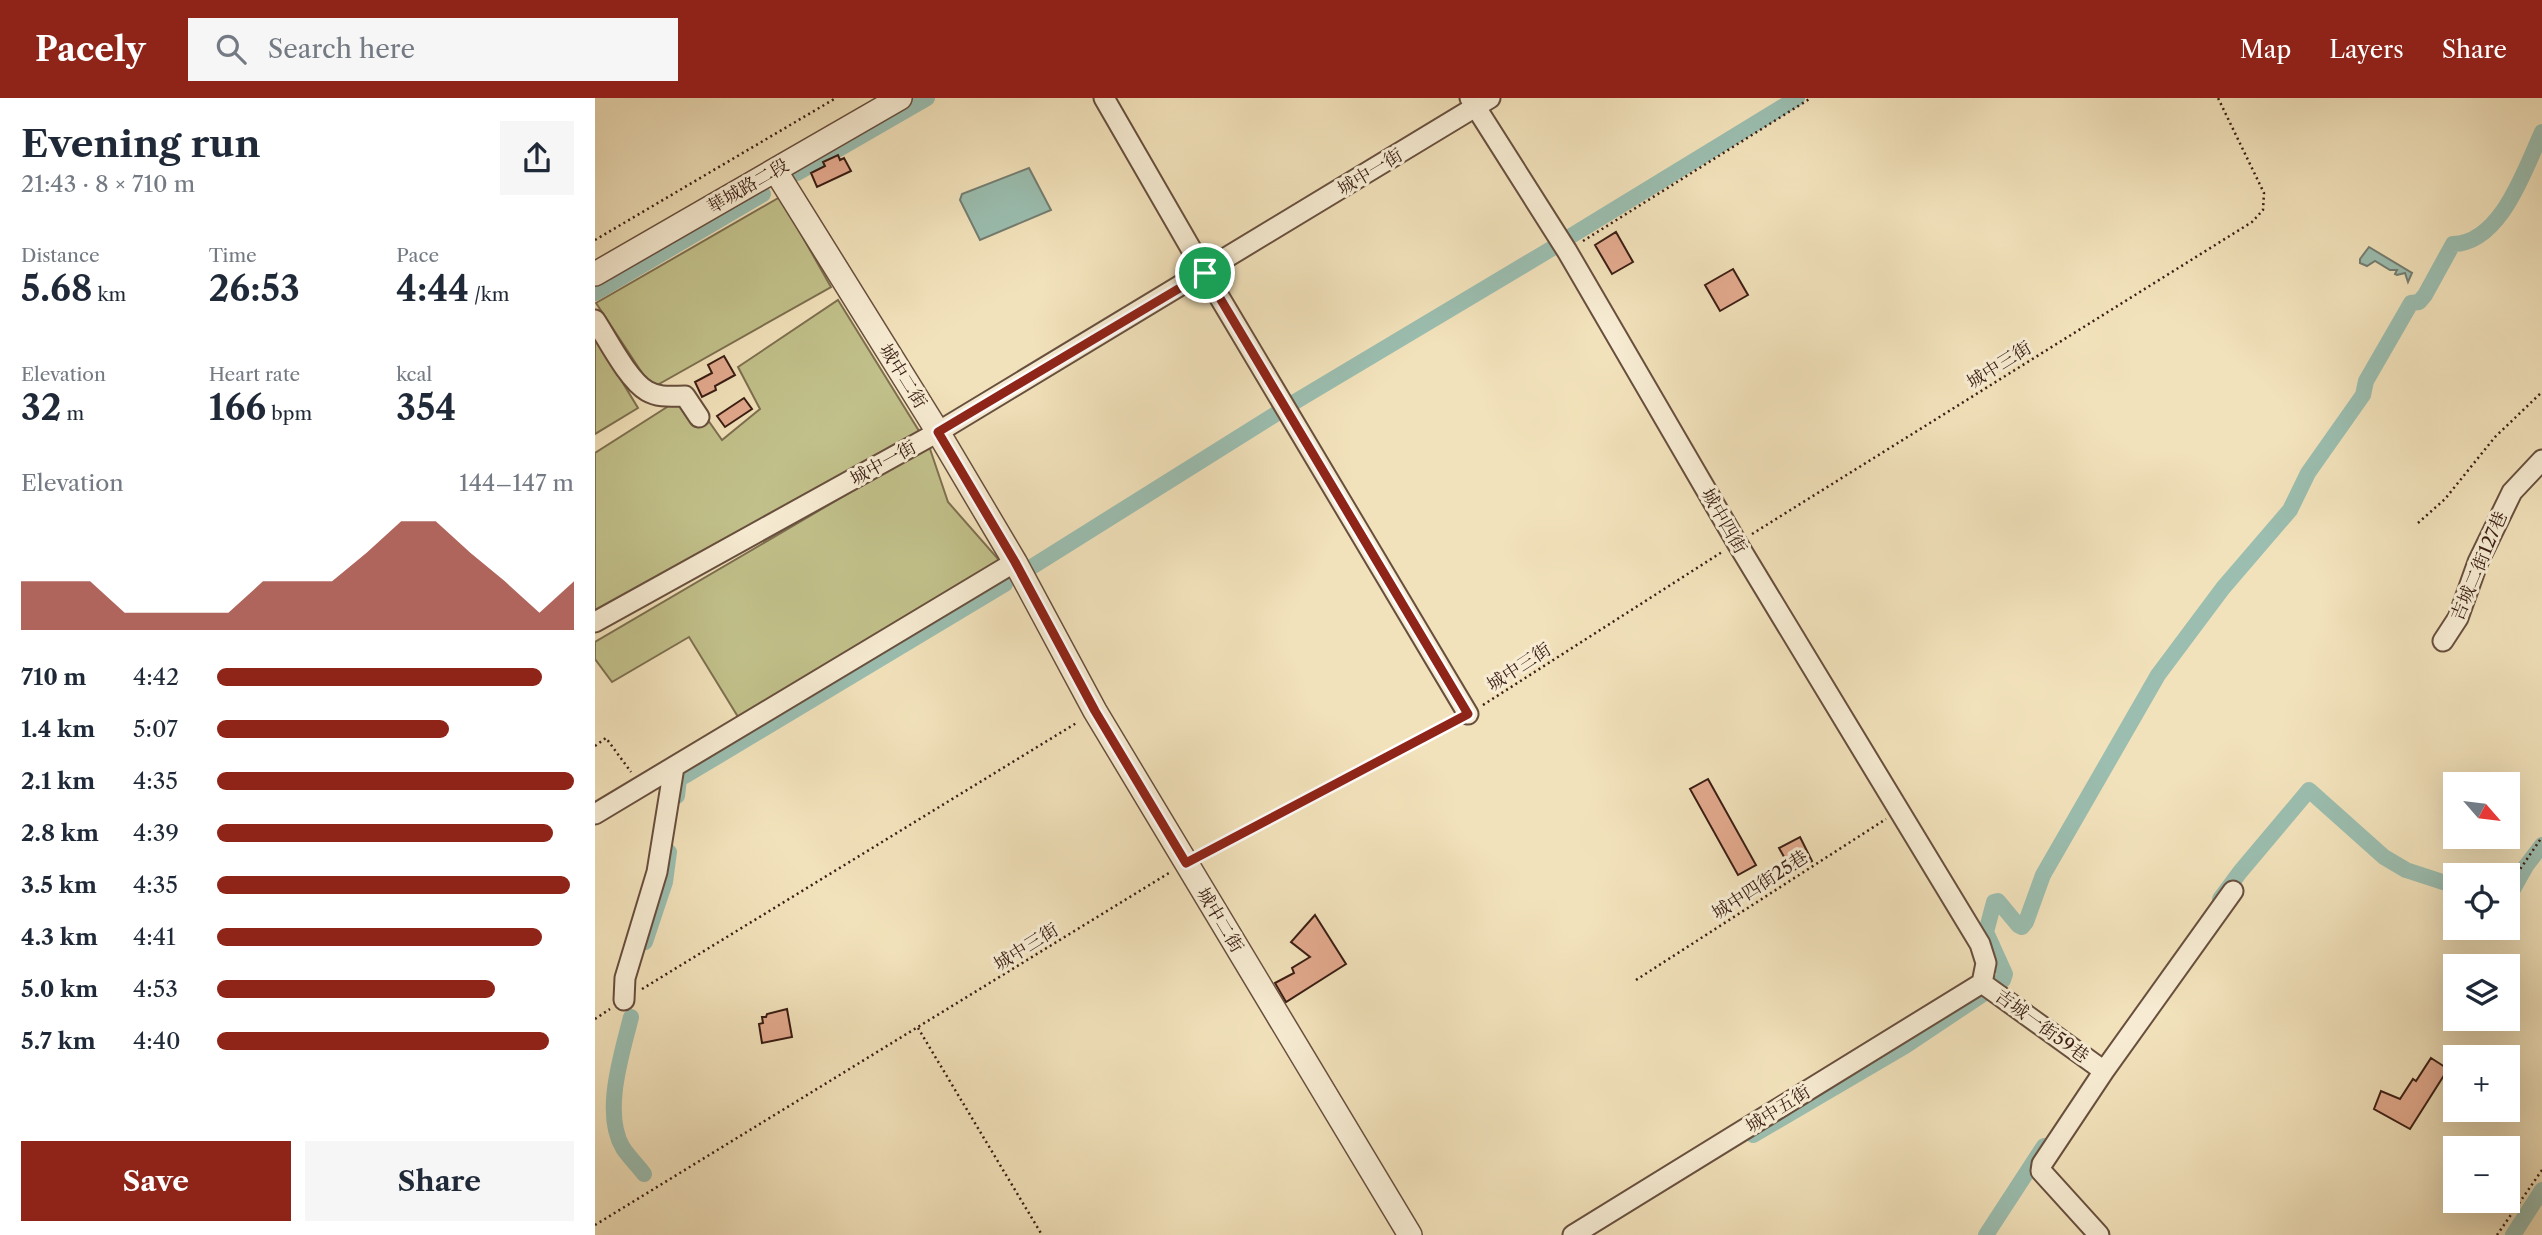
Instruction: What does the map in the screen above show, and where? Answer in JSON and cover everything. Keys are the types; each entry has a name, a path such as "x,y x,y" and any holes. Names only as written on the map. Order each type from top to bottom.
{"street":[{"name":"華城路二段","path":"595,274 900,98"},
{"path":"1104,98 1468,714"},
{"name":"城中一街","path":"595,622 938,432 1205,273 1478,101"},
{"name":"城中四街","path":"1478,101 1737,543 1980,944"},
{"name":"城中二街","path":"775,170 938,432 1015,562 1095,711 1410,1235"},
{"path":"595,320 646,391 661,396 685,396 699,417"},
{"name":"吉城二街127巷","path":"2444,641 2458,618 2478,562 2512,492 2542,460"},
{"path":"595,814 1015,562"},
{"path":"624,1000 625,978 657,872 674,767"},
{"path":"2104,1071 2234,891"},
{"name":"吉城一街59巷","path":"1980,944 1986,964 1982,983 2104,1071 2042,1164 2041,1171 2099,1235"},
{"name":"城中五街","path":"1573,1235 1982,983"}],"path":[{"path":"595,240 836,98"},
{"path":"1567,251 1811,98"},
{"name":"城中三街","path":"595,1225 1186,863 1468,714 2252,222 2263,210 2264,193 2218,98"},
{"path":"2418,523 2445,499 2495,436 2542,392"},
{"path":"595,1019 1095,711"},
{"path":"595,746 606,738 642,786"},
{"name":"城中四街25巷","path":"1636,980 1898,811"},
{"path":"2520,869 2542,837"},
{"path":"918,1027 1042,1235"},
{"path":"2497,1235 2542,1170"}],"shaded area":[{"path":"1029,168 1051,210 980,240 960,200 962,194"},
{"path":"780,197 831,287 652,388 596,303"},
{"path":"2369,247 2412,273 2408,282 2405,273 2397,275 2397,270 2390,270 2375,261 2367,266 2360,263"},
{"path":"838,300 919,431 595,613 595,453 689,393 722,440 760,409 738,367"},
{"path":"595,337 638,408 595,434"},
{"path":"929,446 948,502 999,560 740,720 689,637 612,682 595,659 595,642"}],"building":[{"path":"838,155 840,160 844,158 851,171 817,187 811,173 825,166 823,162"},
{"path":"1616,232 1633,262 1612,274 1595,245"},
{"path":"1733,269 1748,295 1720,311 1705,285"},
{"path":"724,356 735,375 702,397 695,382 712,373 708,365"},
{"path":"744,398 752,409 725,427 717,416"},
{"path":"1708,779 1756,865 1738,875 1690,789"},
{"path":"1800,837 1812,861 1792,871 1779,848"},
{"path":"1315,915 1346,964 1286,1002 1275,983 1294,973 1292,968 1310,957 1291,942"},
{"path":"787,1009 792,1037 762,1043 759,1024 763,1023 762,1017"},
{"path":"2431,1058 2443,1066 2443,1077 2410,1129 2374,1109 2381,1091 2400,1099 2413,1079 2416,1081"}],"waterway":[{"path":"797,173 927,98"},
{"path":"1566,239 1797,98"},
{"path":"1997,984 2003,980 2005,974 1986,932 1994,902 1998,901 2018,925 2022,927 2026,922 2043,875 2158,675 2223,588 2290,510 2308,473 2363,395 2366,381 2411,303 2419,302 2425,295 2453,244 2470,240 2485,231 2498,218 2519,183 2542,132"},
{"path":"595,293 763,194"},
{"path":"1293,403 1551,249"},
{"path":"1030,568 1279,412"},
{"path":"677,796 679,779 1005,584"},
{"path":"2220,899 2309,790 2384,857 2406,870 2443,882"},
{"path":"2520,877 2542,845"},
{"path":"645,942 665,882 669,852"},
{"path":"1753,1135 1905,1046 1983,994"},
{"path":"631,1017 619,1065 614,1118 623,1148 644,1174"},
{"path":"1986,1235 2044,1146"},
{"path":"2513,1235 2542,1190"}],"route":[{"path":"1205,273 1468,714 1186,863 1095,711 1015,562 938,432 1205,273"}]}
